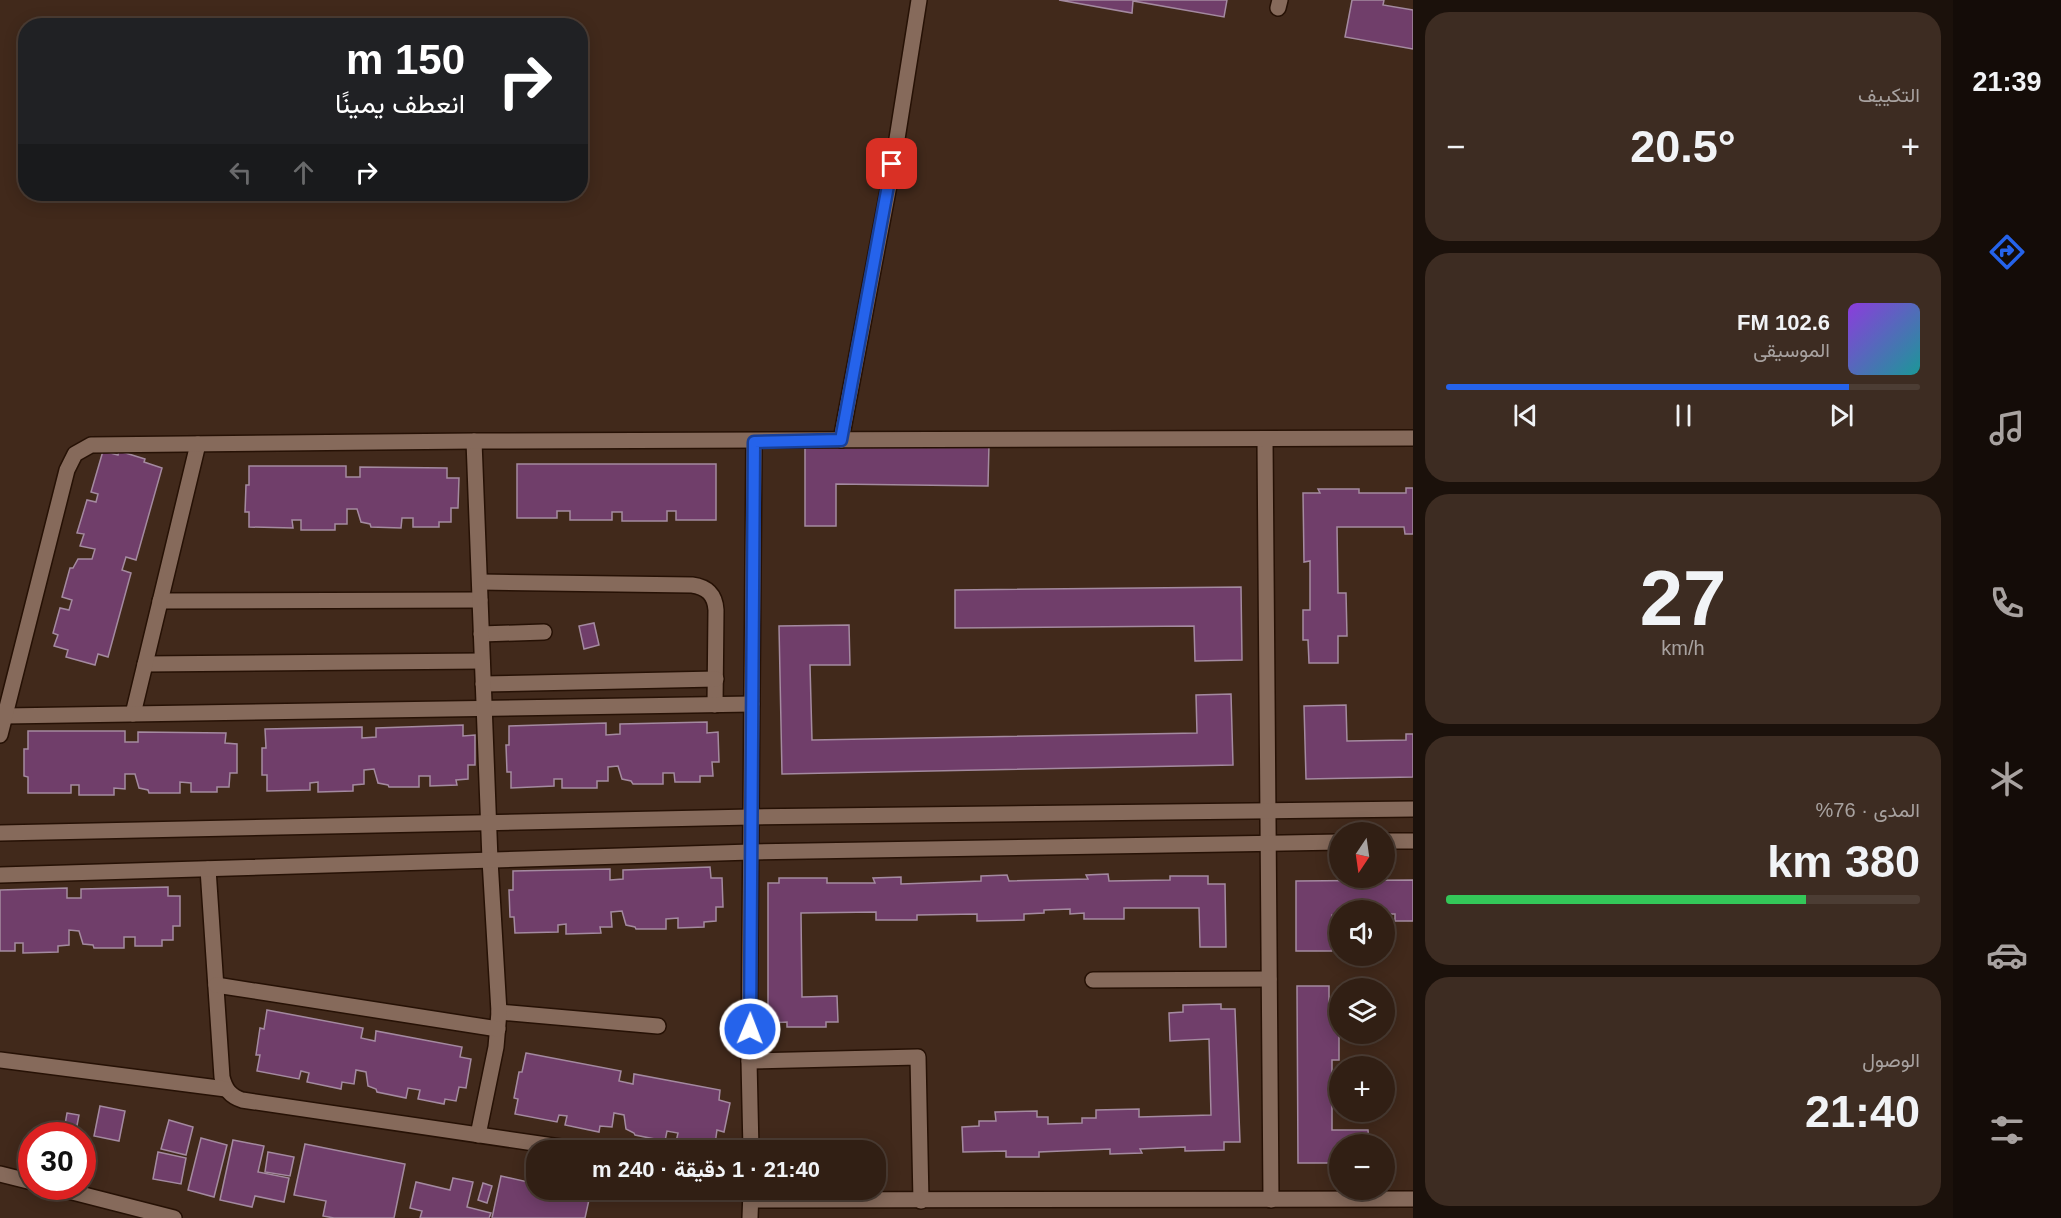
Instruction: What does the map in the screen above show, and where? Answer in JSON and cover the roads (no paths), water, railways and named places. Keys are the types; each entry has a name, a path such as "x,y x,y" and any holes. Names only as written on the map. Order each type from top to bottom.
{"street":[{"path":"841,440 892,164 919,0"},
{"path":"0,735 68,470 75,454 91,445 474,441 754,442 1413,438"},
{"path":"1265,440 1271,1200"},
{"path":"474,441 488,822 499,1012 498,1029 478,1135"},
{"path":"751,1140 749,1061 754,442"},
{"path":"133,714 198,444"},
{"path":"480,582 699,586 712,595 716,602 715,705"},
{"path":"160,601 480,600"},
{"path":"482,634 544,632"},
{"path":"145,664 482,661"},
{"path":"483,684 716,679"},
{"path":"5,716 752,704"},
{"path":"0,833 751,817 1413,809"},
{"path":"1395,841 1413,841"},
{"path":"0,875 751,852 1329,842"},
{"path":"208,869 222,1077 226,1089 236,1098 526,1142"},
{"path":"1093,980 1269,979"},
{"path":"216,985 498,1029"},
{"path":"499,1012 658,1026"},
{"path":"749,1061 918,1057 921,1201"},
{"path":"0,1060 226,1089"},
{"path":"0,1174 18,1178"},
{"path":"96,1198 174,1218"},
{"path":"886,1200 1413,1199"},
{"path":"750,1218 751,1200"}]}
